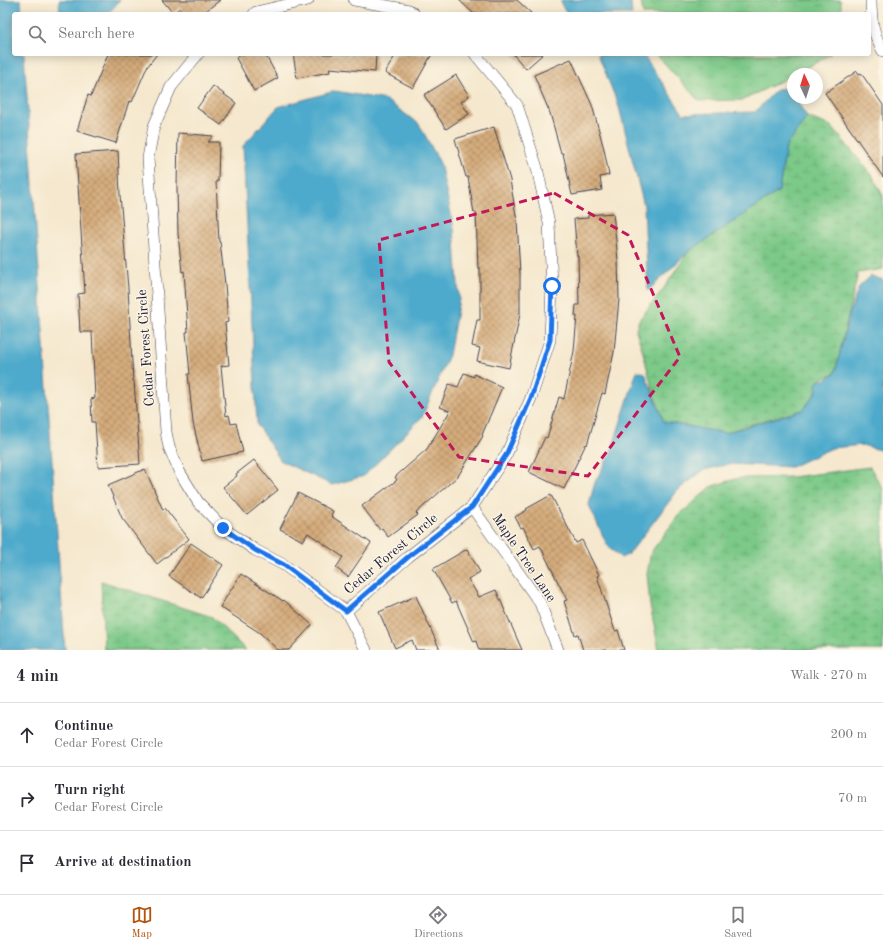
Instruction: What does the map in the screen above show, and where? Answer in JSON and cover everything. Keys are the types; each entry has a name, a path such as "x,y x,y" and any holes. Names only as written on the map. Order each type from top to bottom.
{"street":[{"path":"256,12 308,0"},
{"path":"354,0 409,10 412,12"},
{"path":"871,0 873,32 883,51"},
{"name":"Cedar Forest Circle","path":"196,56 171,87 154,126 148,158 168,447 179,471 198,502 223,528 255,550 284,565 346,611 408,557 472,507 506,455 531,398 550,340 552,286 549,223 537,168 517,105 477,56"},
{"name":"Maple Tree Lane","path":"472,507 540,603 558,650"},
{"path":"346,611 366,650"}],"highlighted area":[{"path":"554,193 628,235 680,357 588,476 459,457 389,362 379,240"}],"green space":[{"path":"641,0 840,0 843,12 643,12"},
{"path":"658,56 827,56 806,68 787,68 787,78 743,100 699,101"},
{"path":"807,117 831,126 872,175 883,196 883,269 858,273 835,373 819,380 817,391 803,410 725,433 664,422 655,398 636,330 639,320 664,288 688,252 779,191 786,146"},
{"path":"870,467 883,489 883,650 659,650 650,605 647,574 651,552 678,516 712,486 739,478 792,477"},
{"path":"101,581 212,617 246,650 104,650"}],"water":[{"path":"0,0 21,0 22,12 12,12 12,56 24,56 65,650 0,650"},
{"path":"59,0 120,0 110,12 60,12"},
{"path":"561,0 630,0 632,12 566,12 562,6"},
{"path":"599,56 644,56 683,114 755,112 777,89 787,88 787,104 799,104 807,117 786,146 779,191 688,252 648,291 644,206 619,107"},
{"path":"335,91 386,100 419,124 440,163 454,228 459,299 449,355 422,417 364,476 332,485 281,461 257,425 243,146 278,107"},
{"path":"871,276 883,280 883,451 862,445 832,448 791,467 729,464 704,470 678,490 629,554 621,558 607,545 589,505 595,482 611,452 637,371 645,373 664,422 725,433 803,410 817,391 816,384 819,380 825,380 835,373 850,312 859,287"}],"building":[{"path":"162,0 220,0 205,12 183,12 180,8 172,12"},
{"path":"459,0 517,0 530,12 472,12"},
{"path":"107,56 155,56 147,67 132,102 129,101 116,143 77,131 88,95 91,96"},
{"path":"240,56 266,56 278,78 254,91 236,58"},
{"path":"293,56 376,56 375,72 329,68 330,72 297,78"},
{"path":"395,56 431,56 413,88 385,73"},
{"path":"515,56 541,56 526,69"},
{"path":"571,59 592,105 604,149 609,175 600,177 602,190 572,195 563,153 561,153 550,113 534,75"},
{"path":"857,71 859,74 861,73 883,105 883,177 825,93"},
{"path":"456,75 469,96 461,102 469,114 446,129 424,95"},
{"path":"213,86 236,103 221,125 197,108"},
{"path":"494,127 510,180 517,221 520,273 520,314 509,368 477,361 480,348 472,346 477,320 480,320 480,268 478,268 476,212 474,213 468,177 466,177 455,139"},
{"path":"178,133 213,136 208,142 219,142 218,181 216,181 219,242 225,284 228,322 225,323 229,365 221,366 226,416 229,415 231,424 236,423 243,452 202,461 193,423 188,374 190,374 186,332 188,332 184,271 182,272 178,234"},
{"path":"118,151 140,464 98,467 95,422 92,422 91,399 95,398 92,332 80,332 78,294 85,293 76,154"},
{"path":"613,213 618,260 619,299 614,352 605,394 602,393 587,445 586,444 564,489 529,472 545,437 547,438 559,397 564,399 574,351 577,316 575,316 576,305 579,305 578,256 574,219 588,218 588,215"},
{"path":"464,373 474,377 474,374 502,387 482,435 483,436 458,476 416,513 418,515 388,537 382,528 380,530 362,506 397,480 395,477 427,449 450,411 440,407 449,384 458,387"},
{"path":"254,460 278,490 247,515 223,487 237,476 236,474"},
{"path":"145,469 163,510 165,508 189,539 157,564 122,518 108,485"},
{"path":"298,493 333,511 331,516 371,543 348,577 336,568 343,557 308,533 303,541 280,529"},
{"path":"551,495 576,543 582,540 599,575 597,576 615,631 618,630 624,650 583,650 578,634 575,635 564,601 567,600 540,546 534,549 523,527 521,528 515,517"},
{"path":"191,543 223,565 201,598 169,576"},
{"path":"467,549 480,572 468,579 479,597 496,590 522,650 479,650 456,601 452,603 433,569"},
{"path":"241,574 283,601 284,600 312,625 289,650 278,650 260,633 220,607"},
{"path":"416,596 440,650 416,650 412,640 395,648 379,612"}],"route":[{"path":"223,528 255,550 284,565 313,585 346,611 408,557 472,507 506,455 531,398 550,340 552,286"}]}
